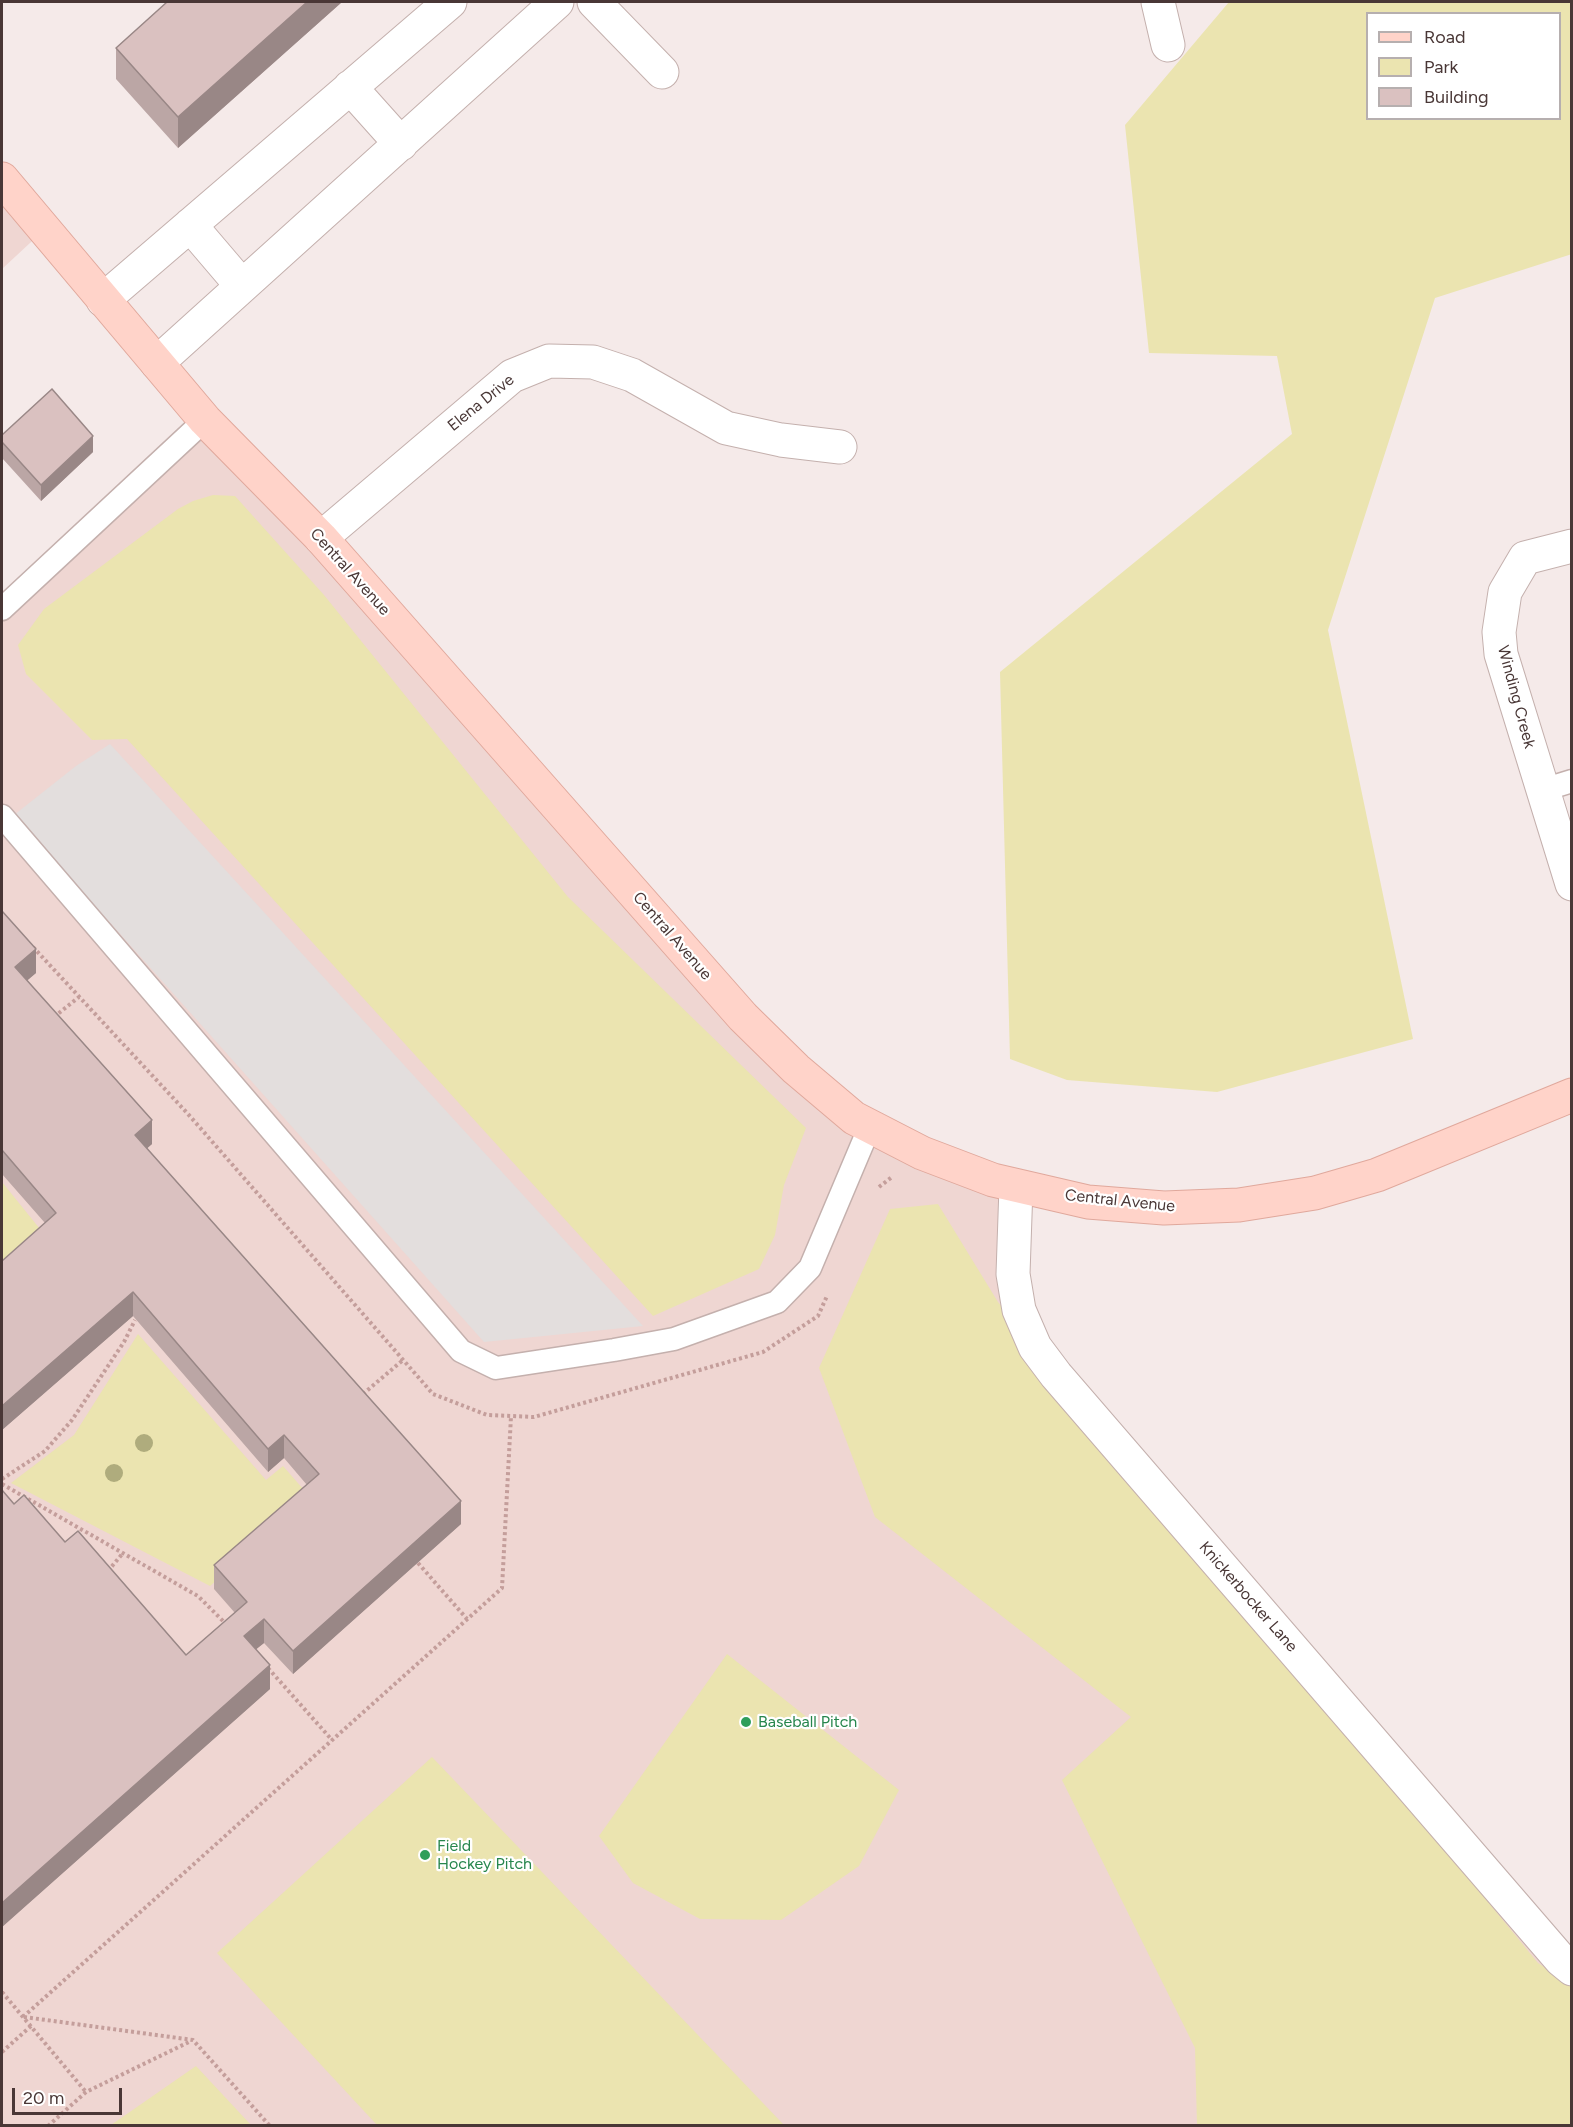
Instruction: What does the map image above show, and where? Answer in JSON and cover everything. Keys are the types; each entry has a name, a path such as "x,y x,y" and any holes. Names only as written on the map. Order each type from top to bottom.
{"street":[{"path":"103,300 450,2"},
{"path":"157,363 556,2"},
{"path":"594,2 662,72"},
{"path":"1158,2 1168,45"},
{"path":"350,87 400,144"},
{"name":"Central Avenue","path":"2,179 205,420 321,538 743,1017 796,1069 855,1118 922,1153 993,1180 1088,1202 1164,1208 1239,1205 1315,1193 1377,1175 1572,1095"},
{"path":"190,225 242,286"},
{"name":"Elena Drive","path":"321,538 512,376 549,361 593,362 632,375 726,428 781,441 840,447"},
{"name":"Winding Creek","path":"1572,546 1525,558 1505,592 1499,632 1501,654 1557,786 1572,884"},
{"name":"Knickerbocker Lane","path":"1016,1186 1013,1274 1019,1310 1035,1347 1064,1384 1561,1960 1572,1969"}],"lane":[{"path":"2,609 205,420"},
{"path":"2,816 461,1351 496,1368 674,1339 777,1302 810,1268 870,1126"}],"path":[{"path":"33,947 188,1114 433,1394 487,1415 534,1417 763,1352 818,1316 831,1285"},
{"path":"53,1017 79,997"},
{"path":"871,1194 892,1176 903,1178"},
{"path":"2,1479 45,1451 72,1420 124,1342 135,1320"},
{"path":"361,1396 403,1360"},
{"path":"23,2017 502,1588 511,1416"},
{"path":"2,1484 198,1596 229,1627"},
{"path":"108,1571 123,1553"},
{"path":"418,1563 467,1619"},
{"path":"261,1661 332,1740"},
{"path":"2,1992 86,2092"},
{"path":"23,2017 193,2040 270,2126"},
{"path":"2,2052 31,2026"},
{"path":"48,2126 86,2092 193,2040"}],"shaded area":[{"path":"2,179 44,230 2,269"},
{"path":"205,420 796,1069 1016,1187 1019,1310 1561,1960 1462,2125 2,2125 2,599"},
{"path":"110,744 643,1326 484,1342 14,815 76,766"}],"green space":[{"path":"1229,2 1571,2 1572,254 1435,298 1328,630 1413,1039 1217,1092 1067,1080 1010,1059 1000,672 1292,434 1277,356 1149,353 1125,125"},
{"path":"213,495 235,496 324,595 568,897 806,1128 784,1185 775,1235 759,1269 653,1316 127,739 92,740 26,674 18,645 44,609 178,509 193,501"},
{"path":"2,1182 48,1239 2,1280"},
{"path":"938,1204 998,1302 1538,1963 1571,1984 1571,2125 1197,2125 1195,2048 1062,1780 1131,1717 875,1517 819,1368 890,1209"},
{"path":"138,1334 266,1480 283,1466 311,1498 210,1586 11,1483 74,1435"},
{"name":"Baseball Pitch","path":"727,1654 899,1790 859,1866 781,1920 700,1919 633,1883 599,1836"},
{"name":"Field Hockey Pitch","path":"432,1757 784,2125 377,2125 217,1953"},
{"path":"196,2066 251,2125 111,2125"}],"building":[{"path":"167,2 307,2 178,117 116,48"},
{"path":"52,389 93,436 41,485 2,442 2,435"},
{"path":"2,911 36,949 15,967 152,1120 135,1135 461,1501 293,1651 264,1619 244,1636 270,1665 2,1903 2,1490 14,1504 24,1495 65,1542 78,1531 186,1655 247,1602 214,1565 319,1474 284,1435 268,1449 133,1292 2,1406 2,1261 56,1213 2,1150"}],"place":[{"name":"Baseball Pitch","path":"746,1722"},
{"name":"Field Hockey Pitch","path":"425,1855"}]}
